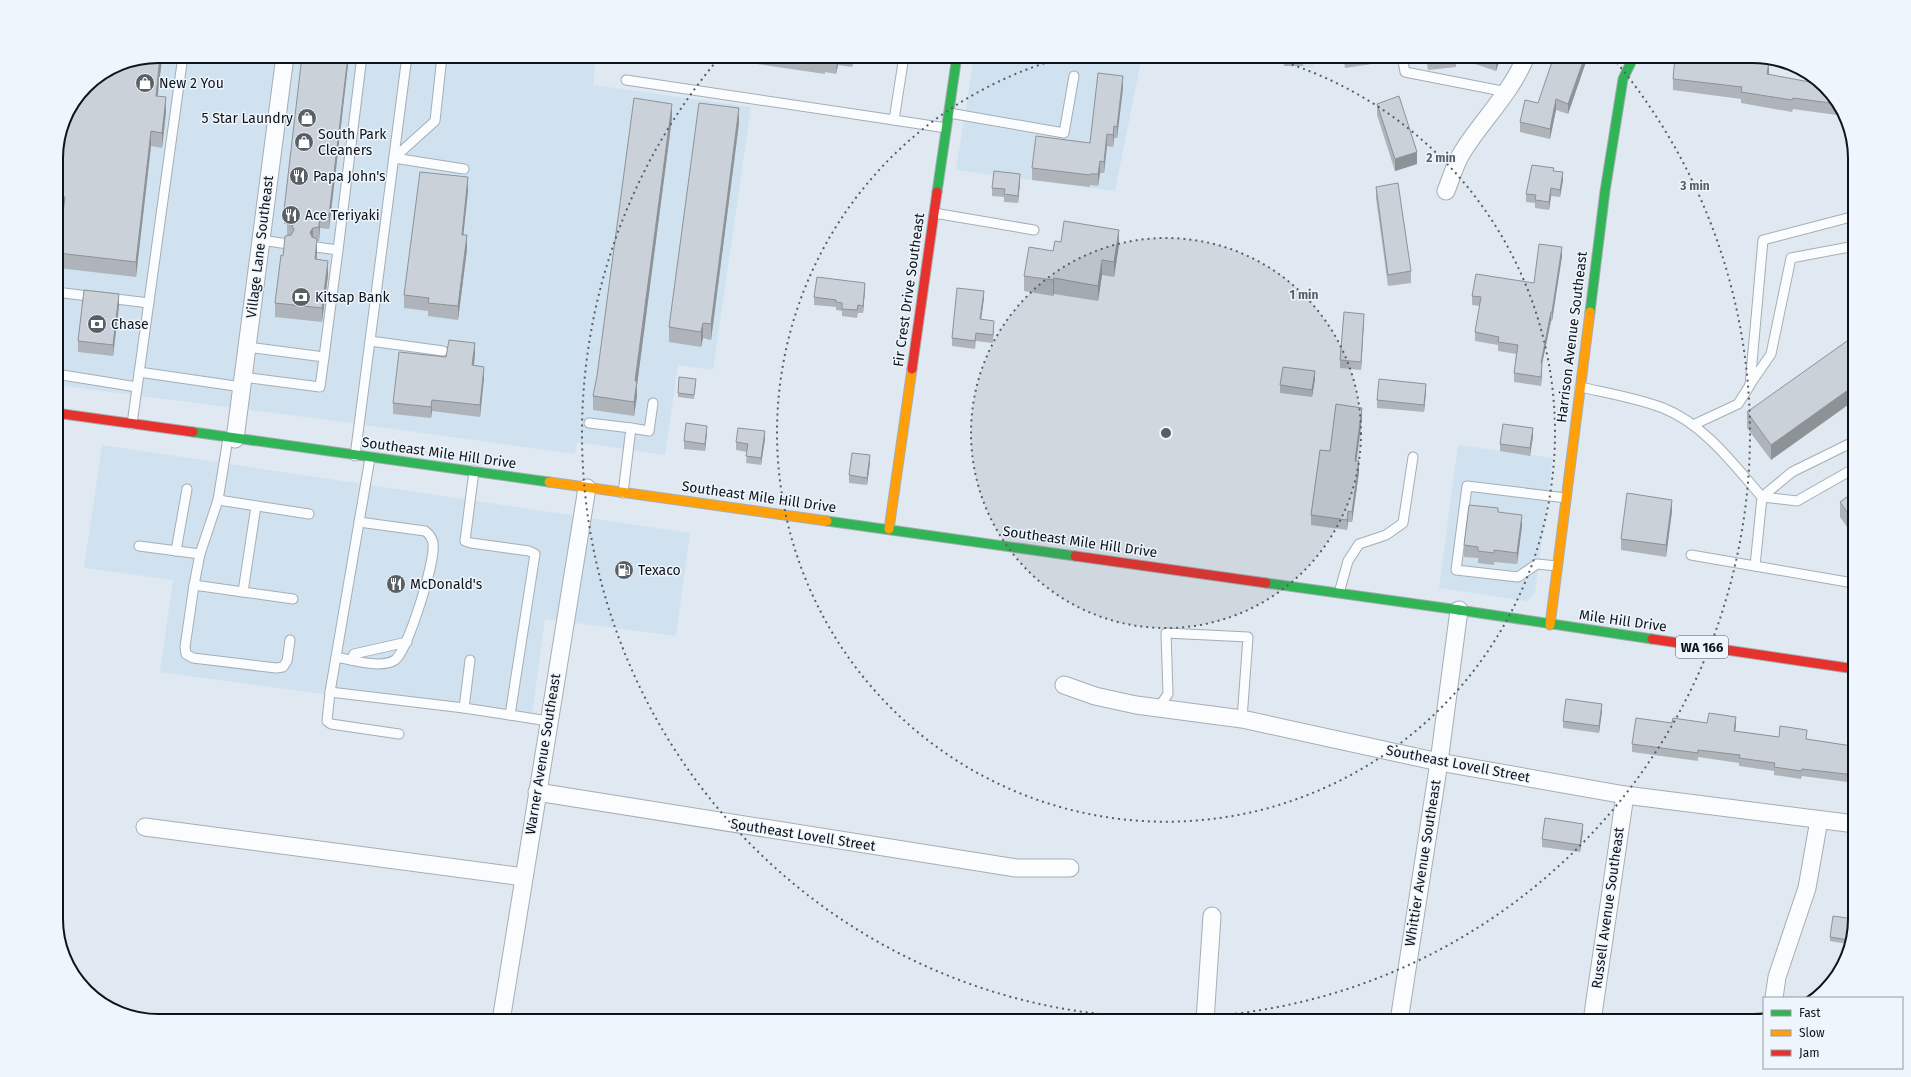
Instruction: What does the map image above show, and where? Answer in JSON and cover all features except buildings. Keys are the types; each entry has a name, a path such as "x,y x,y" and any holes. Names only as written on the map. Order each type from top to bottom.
{"main road":[{"name":"Fir Crest Drive Southeast","path":"889,529 956,63"},
{"name":"Harrison Avenue Southeast","path":"1550,625 1607,176 1623,80 1631,63"},
{"name":"Southeast Mile Hill Drive","path":"63,414 1459,610"},
{"name":"Mile Hill Drive","path":"1459,610 1550,625 1848,668"}],"street":[{"name":"Village Lane Southeast","path":"231,438 243,382 284,63"},
{"path":"1446,191 1462,153 1507,92 1520,72 1523,63"},
{"name":"Warner Avenue Southeast","path":"503,1014 548,720 587,488"},
{"name":"Whittier Avenue Southeast","path":"1400,1014 1439,762 1459,610"},
{"name":"Southeast Lovell Street","path":"1064,685 1095,696 1158,708 1242,719 1439,762 1625,794 1848,823"},
{"name":"Southeast Lovell Street","path":"537,792 1016,868 1070,868"},
{"name":"Russell Avenue Southeast","path":"1593,1014 1625,794"},
{"path":"1774,997 1777,976 1807,888 1819,820"},
{"path":"145,827 524,877"},
{"path":"1205,1014 1212,916"}],"lane":[{"path":"132,424 182,63"},
{"path":"139,372 243,382 320,387 361,63"},
{"path":"355,456 406,63"},
{"path":"394,158 435,121 441,63"},
{"path":"894,120 903,63"},
{"path":"1403,63 1405,72 1507,92"},
{"path":"949,113 1064,132 1074,76"},
{"path":"626,80 947,129"},
{"path":"394,158 464,168"},
{"path":"934,213 1034,230"},
{"path":"1750,385 1763,240 1848,218"},
{"path":"261,240 288,244"},
{"path":"316,247 338,250"},
{"path":"1693,425 1738,404 1771,354 1791,258 1848,247"},
{"path":"63,293 149,303"},
{"path":"370,340 443,351"},
{"path":"247,347 324,357"},
{"path":"63,375 137,387"},
{"path":"1580,387 1663,408 1693,425 1732,463 1762,497 1797,501 1848,472"},
{"path":"589,423 649,431 653,403"},
{"path":"623,493 631,428"},
{"path":"231,438 218,500 200,554 185,647 186,654 193,658 276,668 283,667 287,661 290,640"},
{"path":"1755,566 1762,497 1792,472 1848,444"},
{"path":"1339,593 1348,561 1359,544 1386,535 1403,523 1413,457"},
{"path":"370,458 330,692 327,721 331,724 399,734"},
{"path":"474,471 465,541 529,551 535,554 510,715"},
{"path":"1557,566 1537,564 1518,577 1456,570 1467,486 1566,498"},
{"path":"176,551 187,489"},
{"path":"218,500 309,514"},
{"path":"243,592 256,506"},
{"path":"336,657 382,665 394,660 402,653 407,642 432,563 433,542 430,534 425,531 359,522"},
{"path":"139,546 200,554"},
{"path":"1691,555 1848,581"},
{"path":"194,585 293,599"},
{"path":"1158,708 1168,694 1166,634 1248,637 1242,719"},
{"path":"351,660 354,654 407,642"},
{"path":"464,708 470,660"},
{"path":"330,692 464,708 548,720"}],"shaded area":[{"path":"158,63 595,63 593,85 751,107 713,370 678,365 665,455 577,442 575,454 321,419 63,386 63,152 66,133 79,105 95,87 105,79 133,66"},
{"path":"973,63 1141,63 1115,191 956,170"},
{"path":"1274,63 1314,63 1314,68"},
{"path":"102,445 690,533 676,636 545,619 531,722 160,672 173,580 84,568"},
{"path":"1458,445 1553,458 1535,592 1528,601 1439,588"}],"traffic: fast":[{"path":"937,192 956,63"},
{"path":"1590,312 1605,191 1623,79 1631,63"},
{"path":"193,432 549,482"},
{"path":"827,521 1075,556"},
{"path":"1266,583 1459,610"},
{"path":"1459,610 1652,639"}],"traffic: slow":[{"path":"1550,625 1590,312"},
{"path":"889,529 912,369"},
{"path":"549,482 827,521"}],"traffic: jam":[{"path":"912,369 937,192"},
{"path":"63,414 193,432"},
{"path":"1075,556 1266,583"},
{"path":"1652,639 1848,668"}],"place":[{"name":"New 2 You","path":"145,83"},
{"name":"5 Star Laundry","path":"307,118"},
{"name":"South Park Cleaners","path":"304,142"},
{"name":"Papa John's","path":"299,176"},
{"name":"Ace Teriyaki","path":"291,215"},
{"name":"Kitsap Bank","path":"301,297"},
{"name":"Chase","path":"97,324"},
{"name":"Texaco","path":"624,570"},
{"name":"McDonald's","path":"396,584"}]}
